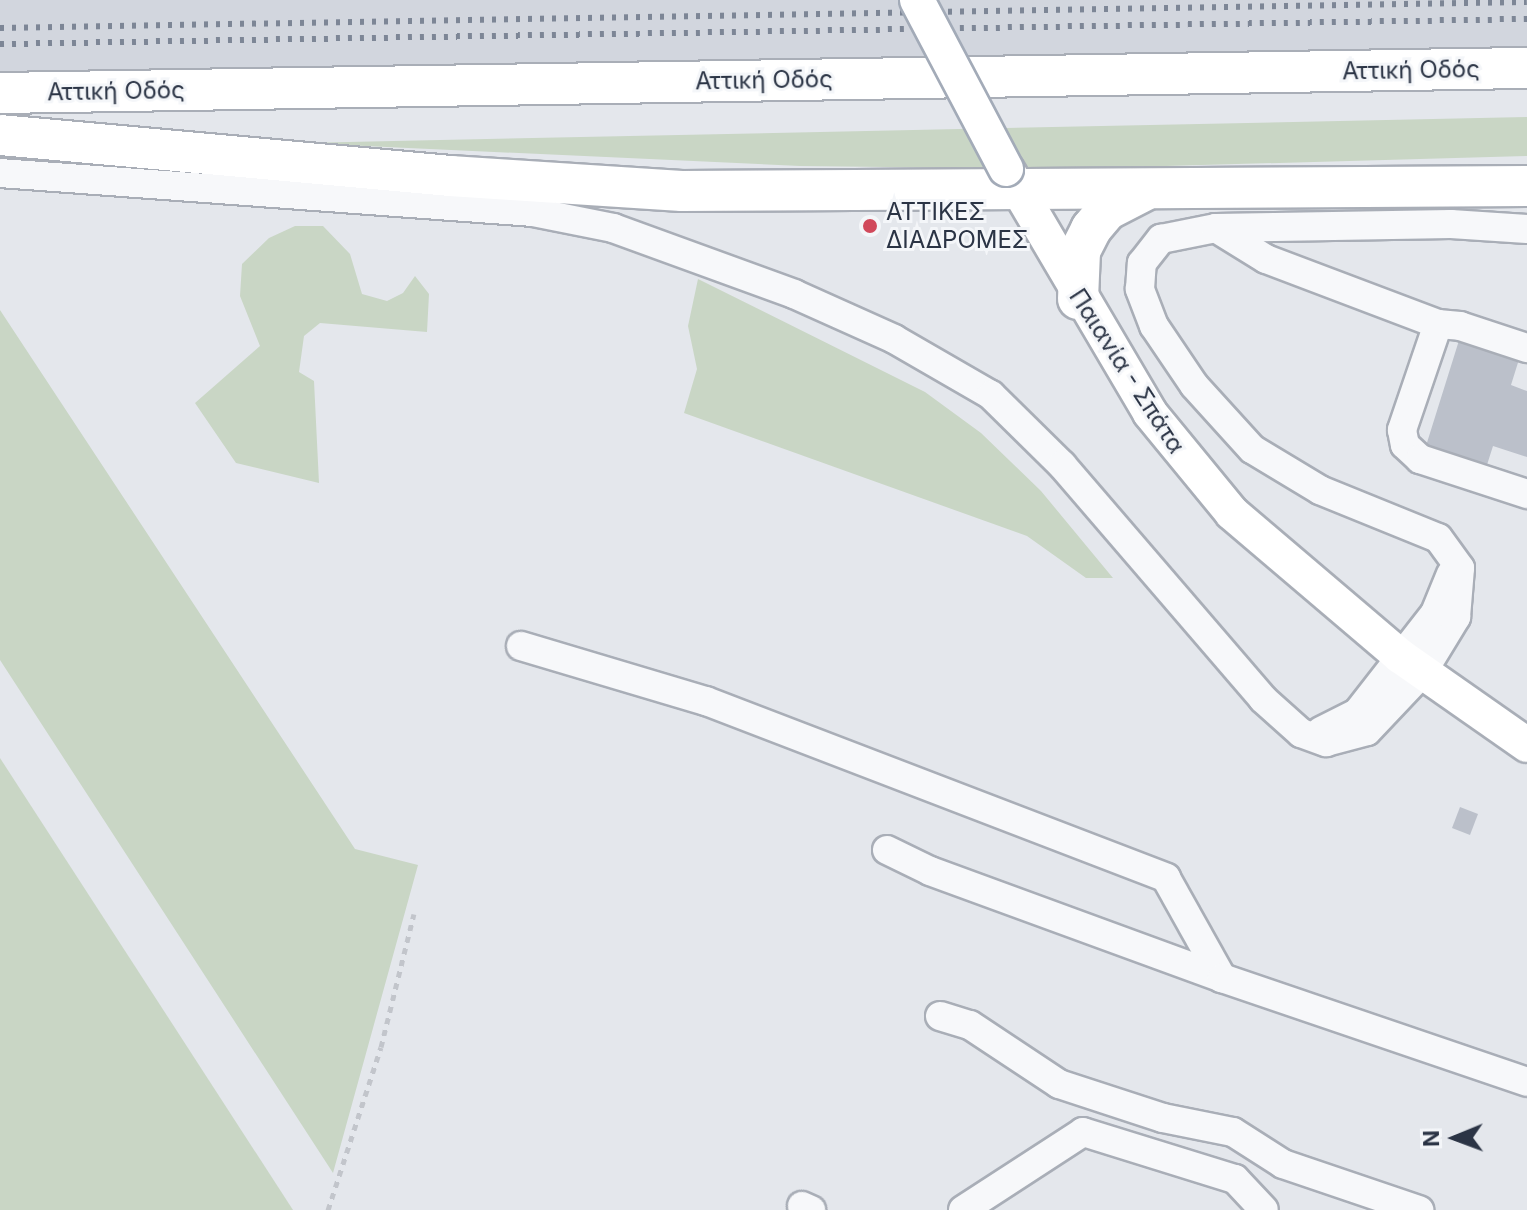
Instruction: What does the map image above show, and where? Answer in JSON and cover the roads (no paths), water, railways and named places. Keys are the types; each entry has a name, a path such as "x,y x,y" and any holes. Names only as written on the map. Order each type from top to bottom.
{"highway":[{"name":"Αττική Οδός","path":"0,93 1527,68"},
{"path":"0,135 450,176 667,190 1012,180 1151,189 1527,186"},
{"path":"1078,299 1080,251 1091,229 1117,204 1151,189"}],"main road":[{"name":"Παιανία - Σπάτα","path":"917,0 1078,299 1150,413 1214,492 1267,547 1411,664 1527,745"}],"street":[{"path":"0,173 533,212 613,228 794,294 894,339 991,395 1062,465 1263,699 1301,733 1341,725 1411,664 1447,592 1450,551 1438,538 1397,517 1279,470 1252,449 1194,385 1154,326 1139,275 1161,239 1216,228 1451,224 1527,229"},
{"path":"1216,228 1266,259 1438,324 1460,326 1527,348"},
{"path":"1438,324 1402,430 1405,445 1420,459 1527,494"},
{"path":"521,646 706,701 1166,878 1222,978"},
{"path":"887,850 930,871 1222,978 1527,1082"},
{"path":"940,1016 970,1025 1020,1063 1059,1084 1163,1118 1233,1132 1283,1164 1419,1210"},
{"path":"963,1210 1083,1132 1235,1179 1264,1210"}],"railway":[{"path":"0,28 1527,2"},
{"path":"0,44 1527,19"}],"place":[{"name":"ΑΤΤΙΚΕΣ ΔΙΑΔΡΟΜΕΣ","path":"870,226"}]}
